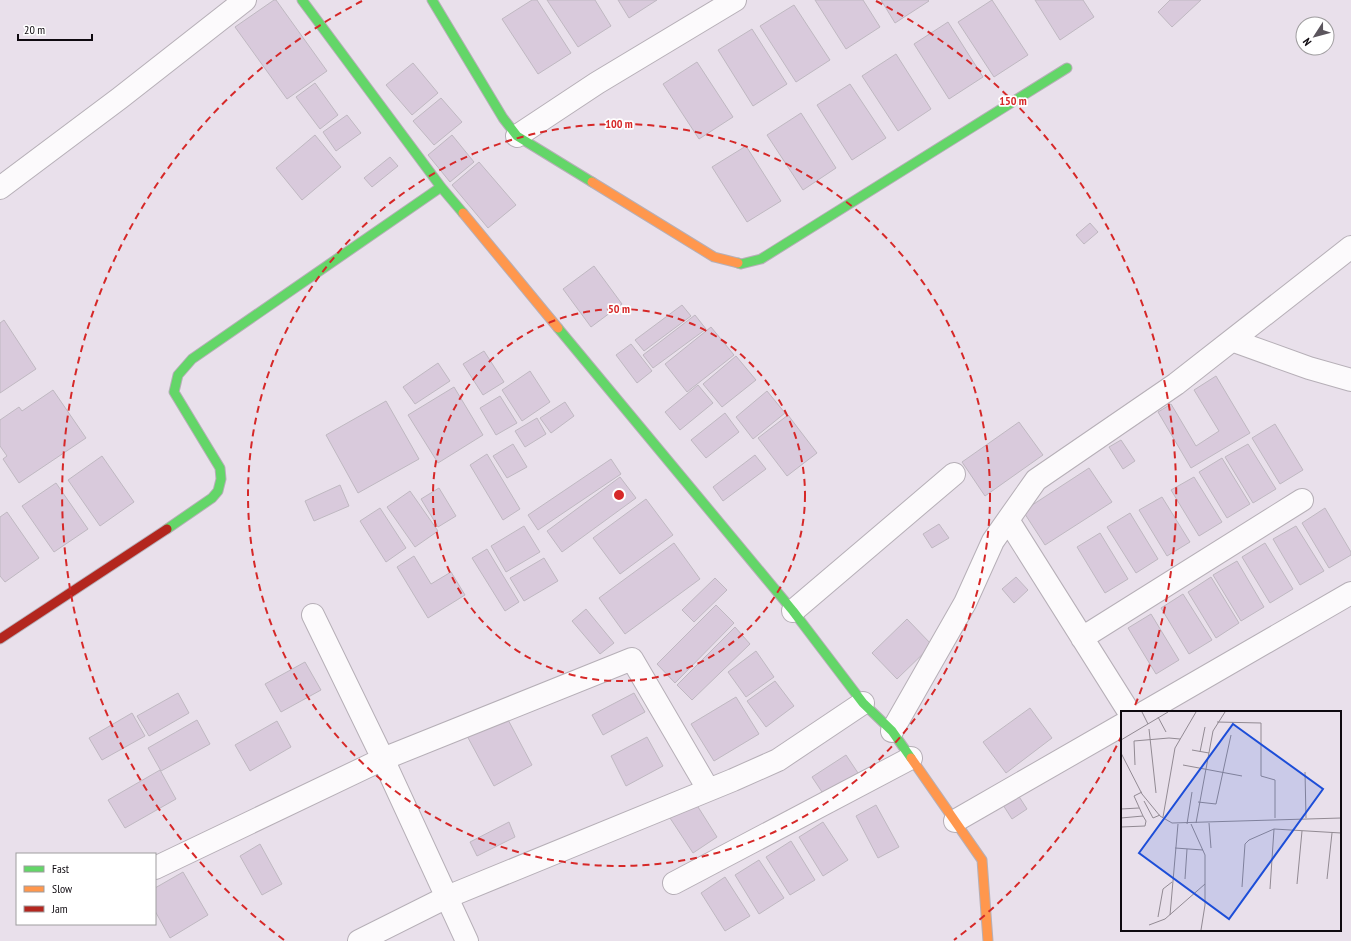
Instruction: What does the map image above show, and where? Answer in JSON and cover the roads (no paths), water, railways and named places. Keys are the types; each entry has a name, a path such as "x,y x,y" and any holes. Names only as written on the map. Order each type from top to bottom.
{"street":[{"path":"0,188 120,98 245,0"},
{"path":"302,0 441,187 793,611 863,703 892,731 982,860 988,941"},
{"path":"432,0 503,118 518,136 714,257 741,264 762,260 1067,68"},
{"path":"518,136 597,83 735,0"},
{"path":"0,639 208,502 217,494 222,481 220,468 174,392 178,375 192,360 441,187"},
{"path":"892,731 965,603 993,542 1036,480 1176,384 1234,341 1351,247"},
{"path":"1234,341 1309,368 1351,380"},
{"path":"793,611 954,474"},
{"path":"1082,638 1302,500"},
{"path":"1008,520 1127,711"},
{"path":"1147,711 1351,593"},
{"path":"313,615 383,759 467,941"},
{"path":"156,868 383,759 632,659 708,789"},
{"path":"359,941 447,897 778,760 863,703"},
{"path":"955,821 1121,726"},
{"path":"674,883 911,758"}]}
